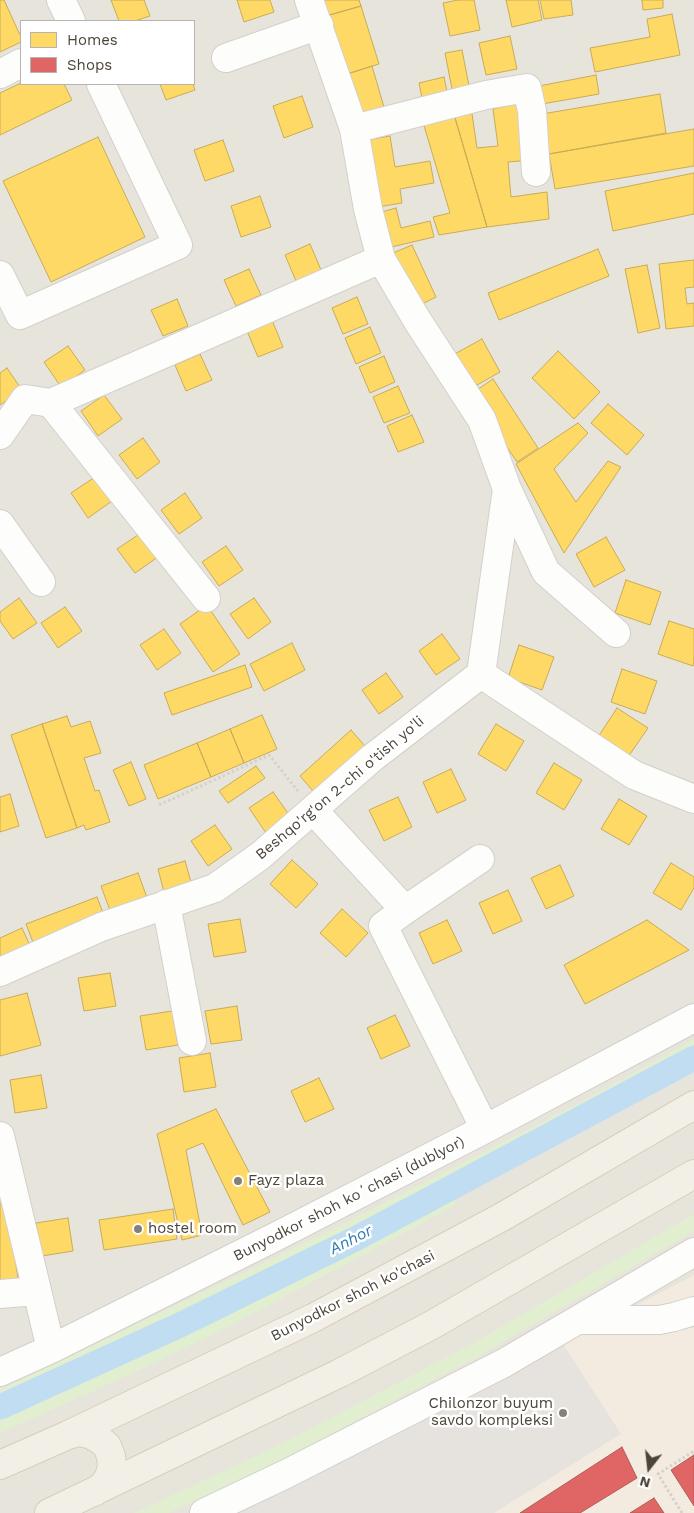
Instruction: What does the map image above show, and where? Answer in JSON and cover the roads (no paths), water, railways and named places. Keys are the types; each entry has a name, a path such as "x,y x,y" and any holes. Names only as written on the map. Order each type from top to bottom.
{"main road":[{"name":"Bunyodkor shoh ko'chasi","path":"0,1465 68,1435 313,1318 502,1217 694,1106"},
{"path":"49,1513 340,1373 518,1276 694,1174"},
{"path":"68,1435 79,1432 89,1434 107,1446 111,1456 112,1467 109,1478 94,1492"}],"street":[{"path":"61,0 71,20"},
{"path":"226,58 314,12 354,129 368,209 381,259 416,320 482,420 507,489 546,572 616,633"},
{"path":"0,74 20,64"},
{"path":"0,275 20,315 178,245 101,85"},
{"path":"354,129 486,95 527,88 532,111 536,172"},
{"path":"0,435 25,399 52,403 381,259"},
{"path":"52,403 206,598"},
{"path":"507,489 481,674 634,775 694,799"},
{"path":"0,524 41,582"},
{"name":"Beshqo'rg'on 2-chi o'tish yo'li","path":"0,972 101,927 215,888 260,856 372,758 481,674"},
{"path":"313,810 405,910"},
{"path":"480,859 383,926 485,1129"},
{"path":"166,904 192,1041"},
{"name":"Bunyodkor shoh koʻchasi (dublyor)","path":"0,1372 51,1349 485,1129 694,1018"},
{"path":"0,1136 51,1349"},
{"path":"204,1513 286,1474 504,1363 694,1252"},
{"path":"0,1294 37,1291"},
{"path":"578,1320 659,1320 694,1311"}],"waterway":[{"name":"Anhor","path":"0,1407 180,1325 357,1238 694,1058"}],"place":[{"name":"Fayz plaza","path":"238,1181"},
{"name":"hostel room","path":"138,1229"},
{"name":"Chilonzor buyum savdo kompleksi","path":"563,1413"}]}
